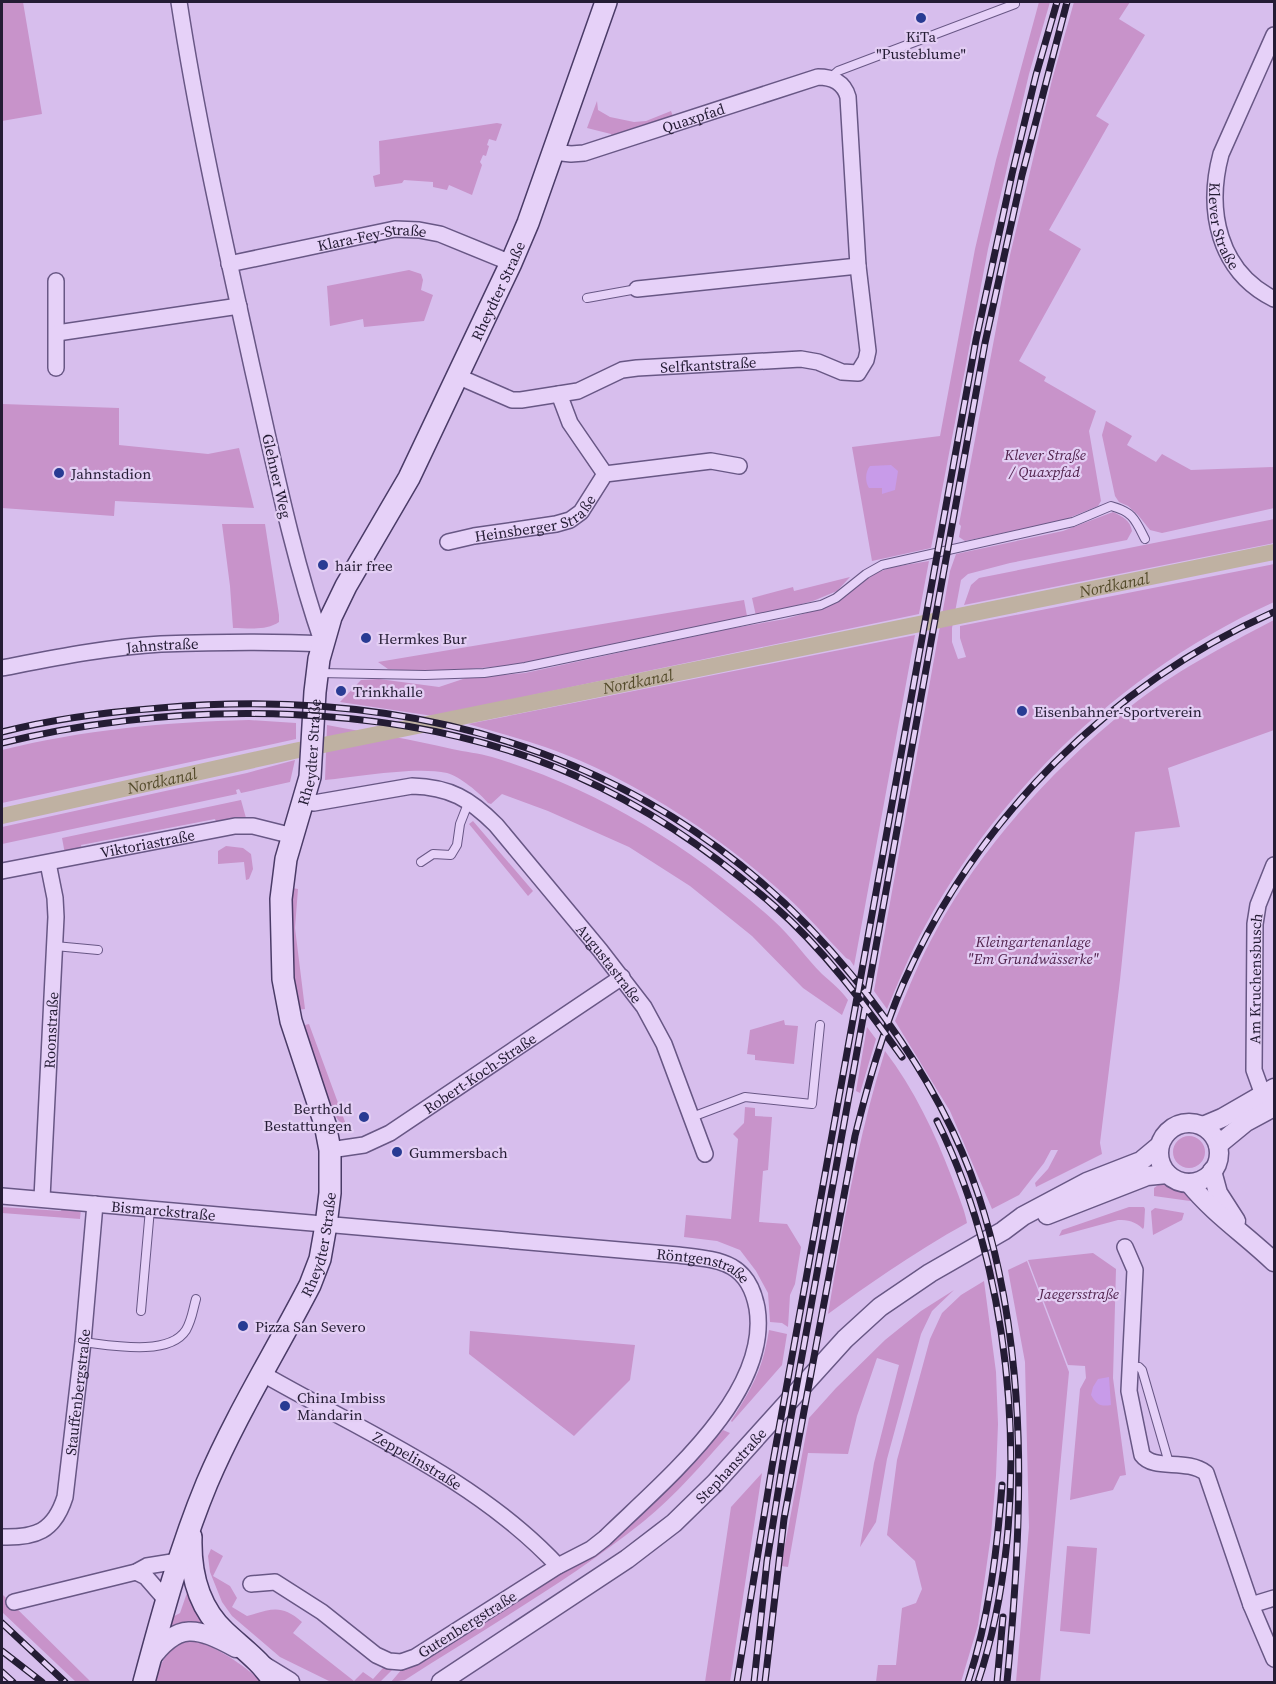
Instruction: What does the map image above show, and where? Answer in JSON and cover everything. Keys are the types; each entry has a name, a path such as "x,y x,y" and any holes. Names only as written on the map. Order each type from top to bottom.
{"main road":[{"name":"Rheydter Straße","path":"144,1683 166,1600 191,1525 222,1451 310,1286 320,1259 326,1225 330,1193 330,1150 325,1124 291,1021 283,979 281,898 286,859 304,802 311,769 317,673 323,644 331,617 346,586 409,478 511,263 554,152 606,2"},
{"name":"Rheydter Straße","path":"191,1525 192,1568 201,1598 210,1615 222,1630 255,1658"},
{"path":"255,1658 274,1683"}],"street":[{"name":"Glehner Weg","path":"179,2 200,126 229,264 299,569 323,644"},
{"name":"Klever Straße","path":"1275,35 1221,154 1216,172 1214,203 1222,241 1232,261 1254,286 1275,299"},
{"name":"Quaxpfad","path":"554,152 584,153 810,78 818,76 830,78"},
{"name":"Selfkantstraße","path":"457,376 512,400 520,400 578,391 622,370 637,368 801,359 818,362 842,372 858,373 866,360 868,351 858,266 847,92 842,84 830,78"},
{"name":"Klara-Fey-Straße","path":"229,264 395,229 440,234 511,263"},
{"path":"637,289 858,266"},
{"path":"56,281 56,368"},
{"path":"57,333 239,306"},
{"name":"Heinsberger Straße","path":"560,394 570,423 605,474"},
{"name":"Heinsberger Straße","path":"605,474 711,461 739,466"},
{"name":"Heinsberger Straße","path":"448,542 570,520 581,512 605,474"},
{"name":"Jahnstraße","path":"2,668 79,654 160,644 294,642 323,644"},
{"name":"Augustastraße","path":"304,802 314,803 412,786 439,788 469,801 496,825 622,977 644,1007 664,1044 705,1154"},
{"name":"Viktoriastraße","path":"2,871 235,826 253,826 293,836"},
{"name":"Roonstraße","path":"42,1198 55,946 55,898 48,862"},
{"name":"Am Kruchensbusch","path":"1271,1097 1256,1080 1254,1070 1255,924 1258,905 1275,865"},
{"name":"Robert-Koch-Straße","path":"330,1150 364,1145 390,1132 622,977"},
{"path":"1159,1146 1160,1161 1167,1174 1189,1183 1203,1179 1212,1171 1218,1160 1218,1145 1215,1136 1203,1126 1271,1097"},
{"path":"1218,1145 1271,1097"},
{"name":"Stephanstraße","path":"441,1683 627,1559 674,1523 715,1483 845,1338 880,1307 930,1273 1003,1231 1023,1216 1087,1182 1141,1161 1159,1146 1164,1135 1176,1125 1190,1122 1203,1126"},
{"path":"1212,1171 1218,1193 1245,1235"},
{"name":"Stephanstraße","path":"1003,1231 1147,1176 1167,1174"},
{"path":"1189,1183 1224,1220 1275,1262"},
{"name":"Bismarckstraße","path":"2,1196 326,1225"},
{"name":"Stauffenbergstraße","path":"2,1537 21,1538 36,1534 52,1523 62,1507 83,1342 95,1204"},
{"name":"Röntgenstraße","path":"326,1225 699,1258 721,1261 743,1277 756,1302 758,1334 751,1364 735,1398 693,1450 605,1538 591,1549 558,1566"},
{"path":"1125,1247 1136,1270 1129,1391 1142,1455 1146,1461 1154,1464 1194,1466 1206,1473 1251,1605 1275,1659"},
{"name":"Zeppelinstraße","path":"263,1374 456,1482 515,1524 558,1566"},
{"path":"14,1602 136,1572 147,1566 178,1561"},
{"name":"Gutenbergstraße","path":"251,1584 274,1582 322,1612 376,1655 389,1661 401,1662 415,1657 558,1566"},
{"path":"136,1572 146,1577 166,1600"},
{"path":"1251,1605 1275,1598"},
{"name":"Rheydter Straße","path":"149,1662 171,1637 192,1631 213,1635 255,1658"},
{"path":"255,1658 290,1683"}],"lane":[{"name":"Quaxpfad","path":"830,78 838,71 1015,4"},
{"path":"587,298 637,289"},
{"path":"317,673 425,675 484,673 525,667 740,623 820,605 836,598 866,574 882,565 1073,522 1111,506 1129,512 1145,539"},
{"path":"421,862 433,854 451,855 455,851 460,824 469,801"},
{"path":"55,946 98,950"},
{"path":"692,1117 745,1097 812,1104 820,1025"},
{"path":"141,1311 150,1209"},
{"path":"83,1342 129,1347 153,1347 168,1343 178,1339 186,1330 196,1299"},
{"path":"1130,1366 1139,1367 1142,1370 1169,1463"}],"green space":[{"path":"2,2 23,2 42,114 2,121"},
{"path":"1039,2 1050,2 1029,74 988,249 931,548 872,561 852,447 940,436 975,249 996,160"},
{"name":"Klever Straße / Quaxpfad","path":"1074,2 1130,2 1119,19 1145,35 1096,116 1109,124 1049,230 1081,249 1019,361 1046,377 1044,381 1096,411 1089,431 1101,501 1098,506 1064,520 965,541 959,537 961,526 959,524 1010,255 1052,80"},
{"path":"597,101 598,110 610,117 634,122 646,121 671,111 674,119 613,137 611,134 587,128"},
{"path":"502,124 496,141 489,139 486,156 483,155 480,162 482,165 472,195 449,185 447,190 433,187 433,182 404,180 402,183 375,187 373,176 380,174 379,141"},
{"path":"409,270 421,274 423,280 421,290 433,295 424,321 364,327 363,319 330,326 327,286"},
{"name":"Jahnstadion","path":"2,404 119,408 119,445 208,454 239,448 254,508 115,501 114,516 2,508"},
{"path":"1106,421 1132,436 1127,445 1156,462 1162,454 1191,470 1274,467 1274,508 1162,533 1150,530 1138,515 1119,502 1115,496 1102,435"},
{"path":"1113,512 1130,524 1132,531 1127,540 1010,563 968,574 961,580 952,628 952,642 958,659 966,657 960,638 960,626 1274,564 1274,602 1221,629 1169,660 1120,696 1030,779 991,826 956,875 925,926 887,1009 874,991 950,571 956,554 1063,531"},
{"path":"1274,519 1274,543 964,605 971,585 979,578"},
{"path":"222,524 265,524 279,615 279,622 274,625 233,628"},
{"path":"929,561 919,614 433,716 340,702 361,680 379,679 439,687 466,678 525,673 728,629 785,619 821,609 842,598 875,573 893,567"},
{"path":"850,577 837,591 813,601 756,616 752,598 793,587 794,591"},
{"path":"744,600 747,616 739,620 649,636 524,664 416,671 388,669 378,662"},
{"name":"Kleingartenanlage \"Em Grundwässerke\"","path":"1274,620 1274,730 1168,768 1180,827 1135,832 1100,1143 1102,1154 1036,1187 1035,1183 1048,1169 1058,1150 1051,1150 1044,1163 1019,1195 992,1209 950,1111 895,1021 920,963 955,898 976,867 1023,809 1075,754 1130,707 1163,683"},
{"path":"915,635 854,966 786,896 739,856 689,820 636,788 567,755 468,724"},
{"path":"249,720 296,723 296,739 2,803 2,750 63,737 124,728"},
{"path":"327,725 492,757 569,786 642,823 709,868 742,893 780,927 848,1000 842,1015 803,988 752,936 690,886 629,847 548,811 502,794 491,804 488,803 469,785 447,773 403,771 325,780"},
{"path":"295,760 290,782 241,793 239,789 236,790 237,794 2,844 2,827 247,773"},
{"path":"241,800 246,818 217,824 215,819 81,845 82,851 65,854 62,838"},
{"path":"473,821 533,891 528,896 469,824"},
{"path":"226,846 243,848 251,854 253,869 249,879 246,880 244,862 218,864 218,851"},
{"path":"292,888 298,889 295,928 305,1009 297,1010 291,949"},
{"path":"784,1020 785,1025 798,1026 794,1064 755,1060 755,1055 747,1054 750,1030"},
{"path":"309,1024 348,1130 333,1112 320,1082 301,1026"},
{"path":"867,1027 876,1039 860,1093 856,1091"},
{"path":"885,1051 914,1096 931,1128 952,1178 967,1223 896,1266 828,1314 859,1149"},
{"path":"745,1107 755,1108 755,1116 772,1117 768,1170 763,1171 759,1222 787,1224 801,1247 795,1284 790,1295 788,1327 782,1323 770,1322 768,1293 756,1271 740,1250 717,1241 684,1237 686,1215 731,1219 738,1139 733,1134 744,1123"},
{"path":"1189,1136 1200,1141 1205,1152 1200,1163 1189,1168 1178,1163 1173,1152 1178,1141"},
{"path":"1165,1180 1196,1198 1190,1201 1154,1196 1154,1188"},
{"path":"2,1207 61,1211 62,1207 81,1209 80,1219 2,1213"},
{"path":"1129,1207 1144,1207 1143,1229 1137,1224 1118,1220 1059,1236 1062,1230"},
{"path":"1155,1208 1184,1213 1182,1220 1153,1235 1151,1211"},
{"name":"Jaegersstraße","path":"1093,1253 1116,1269 1113,1378 1126,1475 1120,1476 1113,1490 1070,1500 1080,1389 1086,1378 1085,1366 1068,1365 1028,1260"},
{"path":"1027,1261 1069,1372 1040,1682 1016,1682 1029,1527 1025,1362 1008,1270"},
{"path":"984,1281 996,1372 998,1424 991,1535 978,1625 961,1682 876,1682 878,1665 896,1665 902,1608 916,1603 922,1589 915,1561 887,1535 897,1460 930,1339 942,1313 961,1295"},
{"path":"954,1290 932,1311 921,1334 887,1459 876,1522 860,1547 874,1463 899,1365 877,1358 857,1416 848,1454 808,1453 788,1567 781,1566 809,1418 885,1340 921,1311"},
{"path":"769,1330 787,1334 782,1365 732,1422 760,1367"},
{"path":"470,1331 635,1345 630,1380 574,1436 469,1354"},
{"path":"723,1430 730,1433 689,1478 644,1521 558,1583 405,1680 391,1682 402,1669 410,1668 429,1658 609,1542 699,1457"},
{"path":"762,1473 730,1682 705,1682 731,1507"},
{"path":"1067,1546 1097,1548 1090,1634 1060,1631"},
{"path":"211,1549 223,1556 213,1576 230,1586 237,1598 232,1607 247,1616 263,1611 282,1610 295,1616 302,1622 293,1633 354,1681 363,1672 373,1679 383,1668 393,1669 380,1682 331,1682 280,1657 232,1616 222,1602 210,1572 208,1556"},
{"path":"188,1590 208,1624 184,1622 168,1628 167,1620 180,1613"},
{"path":"2,1594 91,1682 76,1682 2,1612"},
{"path":"191,1641 219,1651 262,1682 154,1682 163,1661 171,1650"}],"sand":[{"path":"891,465 898,471 895,490 882,494 882,488 869,488 866,477 870,466"},
{"path":"1109,1377 1111,1405 1104,1406 1097,1403 1091,1395 1098,1379"}],"waterway":[{"name":"Nordkanal","path":"2,816 294,751 1274,552"}],"railway":[{"path":"737,1682 772,1467 976,340 1012,174 1036,75 1057,2"},
{"path":"754,1682 767,1561 783,1461 985,343 1022,175 1067,2"},
{"path":"765,1682 784,1519 855,1136 876,1059 903,984 933,924 968,867 1009,813 1054,764 1104,718 1157,677 1214,642 1274,612"},
{"path":"2,732 60,720 120,712 260,704 358,710 452,726 543,754 629,792 710,842 785,904 854,978 874,1003 927,1082 968,1167 996,1256 1007,1316 1018,1438 1017,1560 1007,1682"},
{"path":"2,743 71,729 143,719 217,714 292,714 367,721 440,733 510,751 576,776 629,802 679,833 727,867 809,939 858,997 902,1057"},
{"path":"937,1121 964,1184 985,1252 1000,1324 1008,1398 1011,1472 1006,1546 996,1616 978,1682"},
{"path":"968,1682 991,1585 1002,1485"},
{"path":"997,1682 1003,1617"},
{"path":"2,1623 65,1682"},
{"path":"2,1651 42,1682"},
{"path":"2,1672 13,1682"}],"place":[{"name":"KiTa \"Pusteblume\"","path":"921,18"},
{"name":"Jahnstadion","path":"59,473"},
{"name":"hair free","path":"323,565"},
{"name":"Hermkes Bur","path":"366,638"},
{"name":"Trinkhalle","path":"341,691"},
{"name":"Eisenbahner-Sportverein","path":"1022,711"},
{"name":"Berthold Bestattungen","path":"364,1117"},
{"name":"Gummersbach","path":"397,1152"},
{"name":"Pizza San Severo","path":"243,1326"},
{"name":"China Imbiss Mandarin","path":"285,1406"}]}
